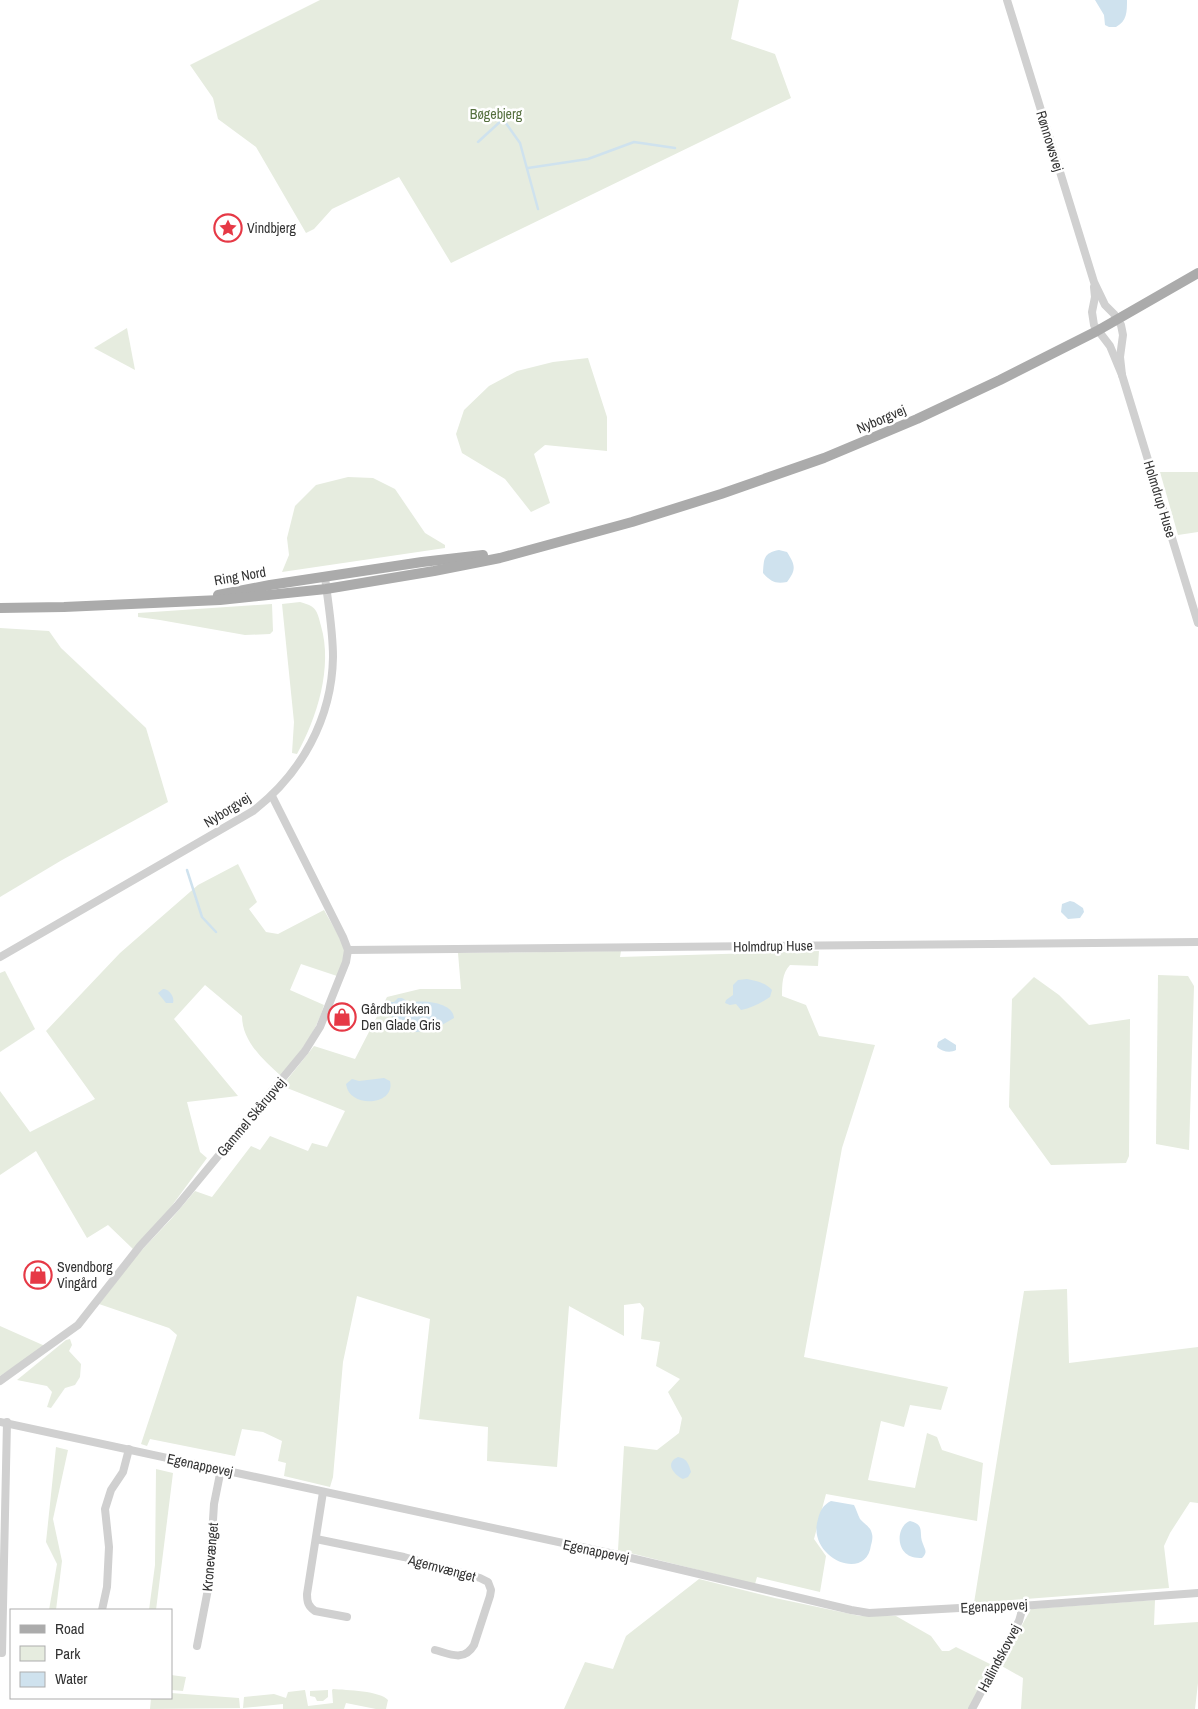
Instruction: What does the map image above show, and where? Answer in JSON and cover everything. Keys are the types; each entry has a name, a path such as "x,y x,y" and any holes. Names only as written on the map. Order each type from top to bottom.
{"main road":[{"name":"Nyborgvej","path":"326,589 500,558 632,522 721,494 824,458 917,419 1000,380 1097,331 1198,273"},
{"name":"Nyborgvej","path":"325,577 554,543"},
{"name":"Ring Nord","path":"161,603 325,577"},
{"name":"Ring Nord","path":"0,608 64,608 220,600 326,589"}],"street":[{"name":"Rønnowsvej","path":"1007,0 1094,282 1105,305 1117,319"},
{"name":"Rønnowsvej","path":"1094,282 1095,297 1092,312 1097,331"},
{"name":"Holmdrup Huse","path":"1117,319 1121,325 1123,335 1120,349 1122,375"},
{"name":"Holmdrup Huse","path":"1097,331 1110,346 1122,375 1198,622"},
{"name":"Nyborgvej","path":"0,957 252,812 272,796 287,780 308,749 321,722 328,701 333,656 325,577"},
{"path":"272,796 348,950"},
{"name":"Holmdrup Huse","path":"348,950 1198,942"},
{"name":"Gammel Skårupvej","path":"0,1381 78,1325 140,1246 177,1206 305,1051 320,1027 346,962 348,950"},
{"path":"2,1653 3,1422"},
{"name":"Egenappevej","path":"3,1422 614,1554 869,1613 1021,1606 1198,1593"},
{"path":"102,1609 107,1587 109,1547 105,1509 111,1490 124,1472 129,1450"},
{"name":"Kronevænget","path":"197,1646 209,1584 214,1504 221,1469"},
{"path":"323,1492 307,1602 315,1611 347,1617"},
{"name":"Agernvænget","path":"316,1539 404,1557 480,1578 488,1582 491,1590 490,1596 470,1652 457,1656 435,1650"},
{"name":"Hallindskovvej","path":"972,1709 1019,1621 1021,1606"}],"green space":[{"name":"Bøgebjerg","path":"320,0 739,0 731,39 775,54 791,98 451,263 399,177 332,209 314,229 306,233 256,147 218,119 213,98 190,65"},
{"path":"127,328 135,370 94,348"},
{"path":"588,358 607,417 607,451 545,445 534,454 550,503 531,512 505,479 462,453 456,434 464,410 489,386 517,371 553,362"},
{"path":"1160,472 1198,472 1198,532 1178,535"},
{"path":"348,477 373,478 395,489 425,533 445,545 445,548 282,572 289,555 287,538 295,506 316,485"},
{"path":"300,602 311,606 317,612 324,642 325,658 324,675 317,708 297,754 292,753 294,722 282,604"},
{"path":"272,604 273,631 270,634 245,635 138,617 138,613"},
{"path":"0,628 49,631 61,648 146,728 168,802 62,860 0,897"},
{"path":"238,864 257,902 249,909 266,932 278,934 324,910 345,947 344,959 337,976 301,964 290,990 324,1005 312,1034 281,1076 261,1057 250,1042 243,1025 242,1016 205,985 174,1019 238,1096 187,1102 200,1152 207,1158 168,1211 133,1249 108,1225 87,1238 36,1151 0,1175 0,1091 30,1132 95,1099 46,1031 120,953 198,885"},
{"path":"621,951 620,957 819,951 818,966 790,965 787,968 783,979 782,996 806,1005 819,1036 875,1045 842,1148 804,1357 948,1387 941,1410 910,1405 904,1427 881,1421 868,1480 915,1488 927,1433 937,1437 942,1450 983,1463 977,1521 826,1494 814,1539 826,1556 820,1592 757,1577 755,1584 618,1550 624,1446 657,1450 679,1433 682,1418 668,1392 680,1379 656,1366 660,1342 641,1339 644,1308 640,1303 624,1305 624,1336 569,1306 557,1467 487,1461 488,1427 419,1419 430,1319 357,1296 343,1362 333,1477 330,1487 284,1476 286,1463 278,1461 282,1441 263,1432 242,1429 235,1456 150,1439 147,1446 141,1444 177,1335 169,1328 99,1304 138,1254 195,1191 212,1197 251,1146 260,1150 270,1136 308,1151 312,1143 327,1147 345,1111 282,1086 314,1046 355,1059 387,997 420,989 461,989 458,953"},
{"path":"5,971 35,1029 0,1052 0,973"},
{"path":"1158,975 1188,976 1194,986 1189,1150 1156,1144"},
{"path":"1034,977 1059,995 1089,1025 1130,1019 1129,1156 1126,1163 1051,1165 1009,1107 1012,999"},
{"path":"1067,1289 1069,1363 1198,1347 1198,1503 1190,1502 1164,1546 1169,1588 974,1603 1024,1291"},
{"path":"0,1326 45,1346 0,1376"},
{"path":"70,1339 72,1345 69,1351 81,1364 80,1377 75,1385 65,1388 51,1408 47,1407 52,1392 47,1386 17,1380 66,1340"},
{"path":"56,1447 68,1450 53,1519 62,1561 56,1609 49,1609 57,1564 46,1542"},
{"path":"156,1469 173,1473 156,1609 149,1609 155,1565"},
{"path":"699,1579 860,1616 896,1616 931,1636 942,1651 949,1651 956,1647 992,1665 969,1709 564,1709 585,1662 613,1669 626,1636"},
{"path":"1155,1600 1154,1625 1198,1622 1198,1683 1195,1709 1021,1709 1023,1678 1000,1665 1031,1609"},
{"path":"172,1675 186,1677 183,1691 172,1690"},
{"path":"333,1689 363,1691 384,1697 388,1700 386,1709 346,1703 344,1709 283,1709 283,1704 243,1708 244,1697 274,1694 286,1698 288,1692 305,1690 308,1706 333,1703"},
{"path":"328,1690 328,1697 323,1701 317,1701 315,1697 310,1696 310,1691"},
{"path":"172,1693 239,1698 240,1708 150,1709 151,1699 172,1699"}],"water":[{"path":"1095,0 1127,0 1126,12 1120,25 1109,27 1105,25 1104,15"},
{"path":"779,550 787,552 794,567 787,582 780,583 774,582 763,573 765,557"},
{"path":"1070,901 1083,908 1084,912 1080,918 1068,919 1061,912 1062,904"},
{"path":"747,979 770,988 772,990 770,997 756,1005 741,1010 736,1004 730,1005 725,1003 733,995 733,985 738,980"},
{"path":"163,989 171,994 173,1003 166,1003 158,993"},
{"path":"398,998 402,998 410,1003 421,1001 443,1005 449,1008 454,1018 435,1029 417,1032 406,1031 400,1022 388,1014 385,1008 388,1002 394,1002"},
{"path":"945,1038 956,1045 956,1050 946,1052 937,1047 938,1042"},
{"path":"384,1078 390,1081 390,1089 386,1096 380,1100 363,1101 355,1098 349,1092 346,1084 352,1079 359,1081"},
{"path":"678,1457 686,1460 691,1472 688,1477 683,1479 676,1475 671,1466 672,1462"},
{"path":"831,1501 854,1505 860,1519 869,1527 872,1541 867,1557 859,1563 849,1564 838,1561 828,1554 821,1545 817,1533 818,1519 822,1508"},
{"path":"910,1521 918,1525 921,1530 926,1551 922,1558 906,1554 900,1542 902,1529"}],"waterway":[{"path":"478,142 503,119 520,143 538,209"},
{"path":"528,168 588,159 634,142 675,148"},
{"path":"187,870 202,917 216,932"}],"place":[{"name":"Vindbjerg","path":"228,228"},
{"name":"Gårdbutikken Den Glade Gris","path":"342,1017"},
{"name":"Svendborg Vingård","path":"38,1275"}]}
